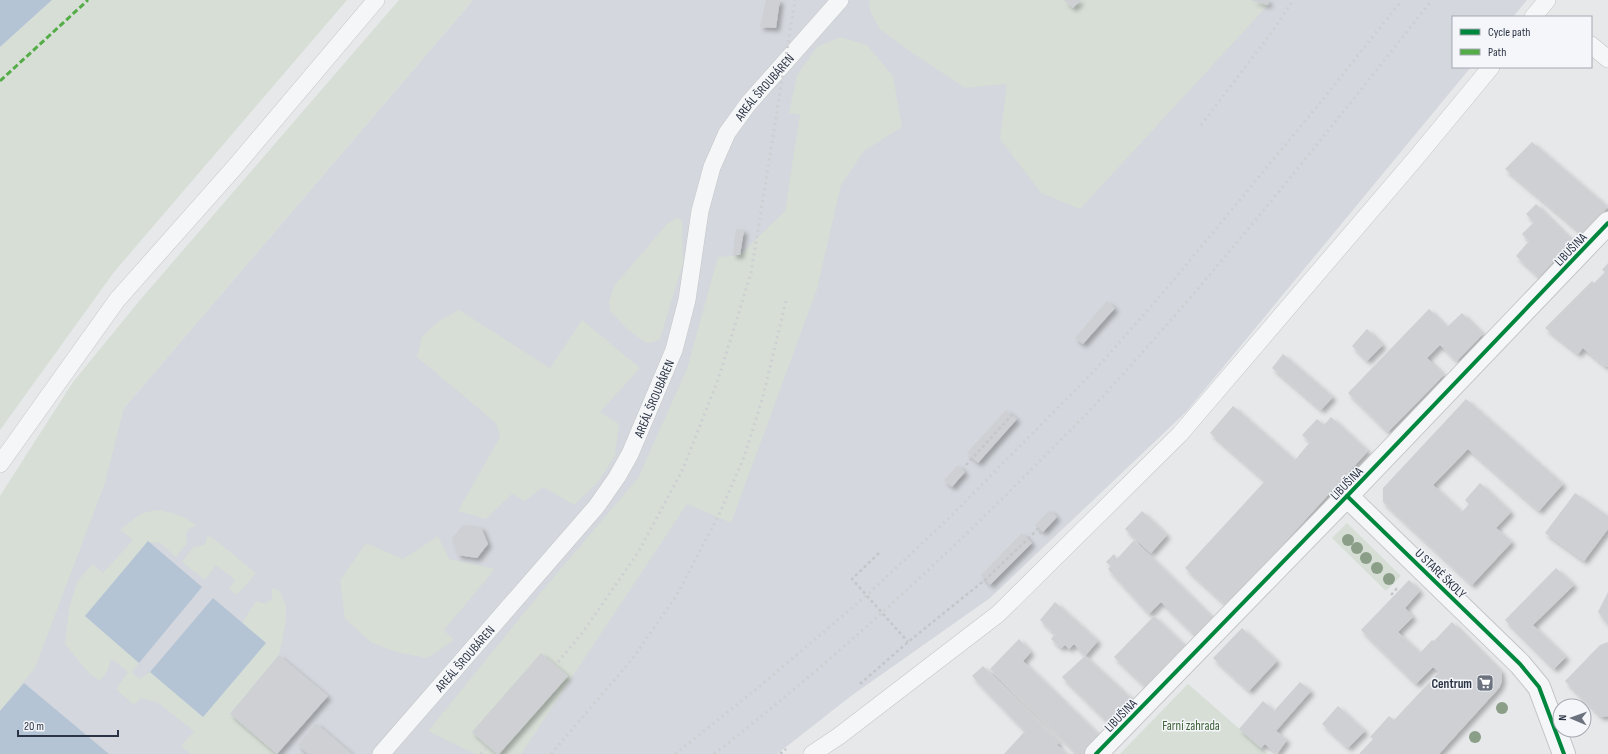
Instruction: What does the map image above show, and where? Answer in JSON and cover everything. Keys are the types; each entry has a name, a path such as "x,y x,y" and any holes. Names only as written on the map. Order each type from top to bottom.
{"street":[{"name":"LIBUŠINA","path":"1096,754 1347,496 1608,224"},
{"name":"U STARÉ ŠKOLY","path":"1347,496 1520,664 1539,687 1564,754"}],"lane":[{"path":"0,464 117,300 234,168 376,0"},
{"name":"AREÁL ŠROUBÁREN","path":"381,754 596,507 618,477 630,454 674,350 687,300 700,211 712,167 727,133 753,98 840,0"},
{"path":"1592,46 1608,59"},
{"path":"812,754 839,736 998,614 1180,434 1415,159 1490,68"}],"path":[{"path":"966,465 1012,415"},
{"path":"856,688 908,642 986,579 1035,532"},
{"path":"879,553 852,579 908,642"},
{"path":"780,754 792,744"}],"shaded area":[{"path":"473,0 1527,0 1514,16 1452,16 1452,68 1470,68 1186,412 990,598 851,696 777,754 0,754 0,599 124,408"}],"green space":[{"path":"52,0 347,0 114,272 0,430 0,47"},
{"path":"399,0 473,0 124,408 105,483 35,668 0,711 0,496 73,382 141,299"},
{"path":"869,0 1064,0 1073,8 1081,0 1250,0 1268,5 1080,209 1041,193 1000,139 1007,84 965,88 905,48 880,29 870,11"},
{"path":"840,37 867,45 893,76 902,127 864,151 841,185 817,289 731,523 687,504 521,754 475,754 428,731 542,591 638,478 687,369 718,257 740,255 785,211 800,115 789,113 797,75 817,47"},
{"path":"677,217 682,220 683,263 660,339 654,342 646,343 626,328 610,311 609,301 614,286 667,224"},
{"path":"459,310 550,368 582,320 640,368 600,412 619,424 615,456 598,482 574,505 543,487 525,501 512,494 486,519 458,511 500,437 496,423 417,357 422,336 439,321"},
{"path":"155,510 178,515 197,526 189,529 186,534 187,543 176,557 160,543 148,542 85,616 139,663 132,672 139,679 150,672 203,717 266,643 242,623 256,601 263,603 267,602 272,598 272,588 279,590 286,605 286,623 279,655 230,714 277,754 191,754 181,746 194,731 157,702 141,698 134,705 116,689 128,672 113,660 110,661 108,670 100,681 88,672 65,644 69,609 77,582 92,564 103,573 133,540 120,530 140,514"},
{"path":"1347,523 1401,576 1386,591 1332,538"},
{"path":"207,536 213,538 256,573 237,595 229,589 235,580 216,565 205,580 182,562 193,547 206,543"},
{"path":"438,536 449,559 495,569 444,630 454,640 428,658 400,653 372,643 345,619 340,580 366,543 403,559"},
{"name":"Farní zahrada","path":"1188,684 1268,754 1120,754"}],"water":[{"path":"0,0 52,0 0,47"},
{"path":"148,541 202,587 139,663 85,616"},
{"path":"213,598 266,643 203,717 150,672"},
{"path":"24,683 109,754 0,754 0,711"}],"building":[{"path":"766,0 780,0 776,28 760,27"},
{"path":"1064,0 1081,0 1073,8"},
{"path":"1251,0 1269,0 1268,5"},
{"path":"1532,142 1608,207 1582,234 1505,169"},
{"path":"1536,204 1573,241 1539,277 1516,256 1529,241 1522,234 1534,222 1526,214"},
{"path":"736,229 744,230 740,255 733,255"},
{"path":"1608,263 1608,366 1606,367 1583,348 1578,354 1545,328 1592,281 1594,283 1605,272 1602,270"},
{"path":"1107,301 1115,308 1083,344 1075,338"},
{"path":"1429,309 1447,327 1462,313 1483,334 1457,361 1440,345 1427,358 1444,375 1388,432 1348,393"},
{"path":"1367,329 1383,345 1367,361 1352,346"},
{"path":"1283,354 1333,397 1321,410 1272,368"},
{"path":"1466,399 1563,484 1539,511 1468,449 1433,485 1462,512 1469,504 1465,500 1480,483 1511,512 1496,528 1512,542 1472,585 1383,502 1383,488"},
{"path":"1233,406 1295,460 1310,442 1302,435 1317,419 1324,425 1331,417 1368,451 1227,606 1185,568 1265,481 1210,433"},
{"path":"1006,410 1017,419 978,463 967,453"},
{"path":"958,465 965,472 952,487 944,480"},
{"path":"1575,493 1608,516 1608,529 1584,561 1545,533"},
{"path":"1050,510 1057,517 1043,532 1035,525"},
{"path":"1142,511 1167,535 1151,553 1125,529"},
{"path":"463,525 481,527 488,544 477,558 458,555 452,538"},
{"path":"1022,533 1032,543 990,585 981,575"},
{"path":"1134,540 1215,620 1198,638 1161,602 1149,614 1108,569 1111,566 1106,562 1114,554 1117,559"},
{"path":"1556,568 1574,585 1533,625 1566,657 1554,669 1505,620"},
{"path":"1409,580 1420,591 1405,608 1413,617 1398,632 1420,653 1452,622 1501,671 1502,681 1499,688 1439,754 1359,754 1373,739 1370,737 1389,716 1394,720 1439,672 1433,667 1416,684 1361,630"},
{"path":"1608,592 1608,625 1598,612"},
{"path":"1055,602 1098,641 1085,656 1074,644 1069,649 1065,645 1061,648 1051,639 1055,634 1040,620"},
{"path":"1154,616 1187,648 1148,689 1114,657"},
{"path":"1242,628 1277,661 1249,691 1213,658"},
{"path":"1019,639 1031,652 1023,661 1101,737 1085,754 1077,754 990,669"},
{"path":"1608,642 1608,716 1601,717 1592,708 1592,698 1582,698 1565,681 1600,645"},
{"path":"541,653 568,676 499,754 497,754 472,732"},
{"path":"279,655 328,696 277,754 230,714"},
{"path":"1085,656 1135,702 1112,726 1062,677"},
{"path":"983,666 1059,743 1057,745 1067,754 1004,754 1025,731 972,676"},
{"path":"1300,682 1311,691 1276,731 1287,740 1277,754 1265,744 1261,748 1239,729 1263,701 1274,711"},
{"path":"1338,706 1365,731 1348,748 1322,724"},
{"path":"316,723 352,754 308,754 298,745"}],"railway":[{"path":"481,754 583,632 639,551 683,469 719,377 751,273 795,0"},
{"path":"1201,125 1272,32 1293,0"},
{"path":"675,754 753,692 867,595 948,519 1095,370 1167,288 1320,103 1402,0"},
{"path":"714,754 794,690 909,588 983,518 1103,397 1156,338 1237,243 1432,0"},
{"path":"551,754 633,658 676,596 718,517 744,457 762,400 786,301"}],"marked path":[{"path":"0,81 88,0"}],"cycle path":[{"path":"1096,754 1347,496 1608,223"},
{"path":"1347,496 1520,664 1539,687 1564,754"}],"place":[{"name":"Centrum","path":"1485,683"}]}
